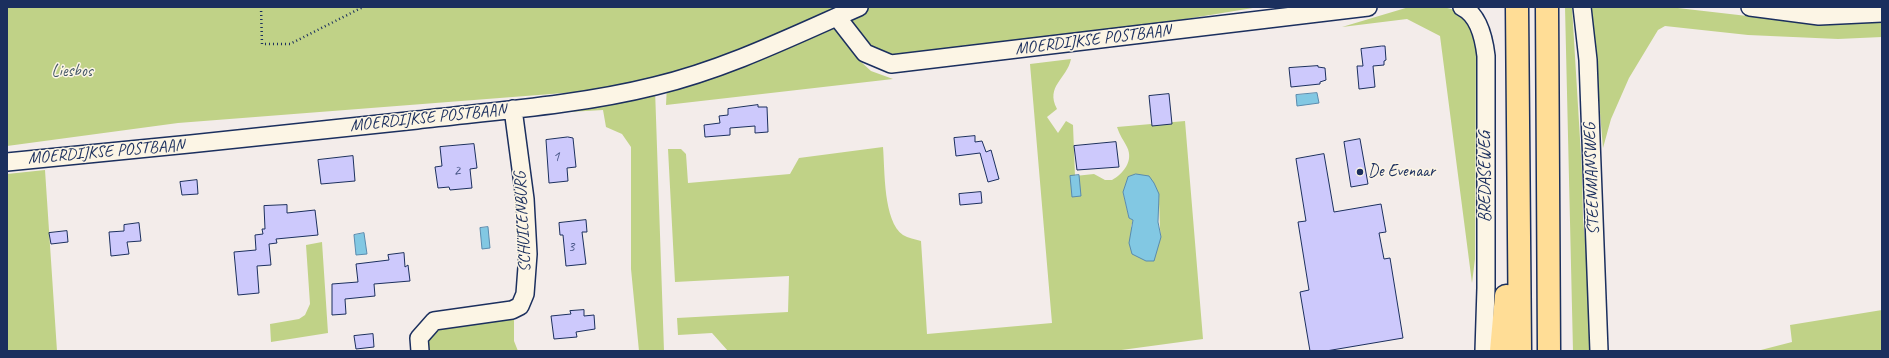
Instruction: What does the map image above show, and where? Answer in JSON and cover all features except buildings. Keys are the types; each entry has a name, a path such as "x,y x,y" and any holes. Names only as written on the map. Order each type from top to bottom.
{"highway":[{"path":"1518,7 1520,351"},
{"path":"1547,7 1549,351"},
{"path":"1501,351 1506,296 1507,250 1518,180"}],"street":[{"name":"MOERDIJKSE POSTBAAN","path":"7,162 235,140 514,109 624,94 658,86 725,65 859,7"},
{"name":"MOERDIJKSE POSTBAAN","path":"836,17 865,54 891,64 1368,7"},
{"name":"STEENMANSWEG","path":"1582,7 1588,60 1599,351"},
{"path":"1750,7 1819,16 1882,13"},
{"name":"BREDASEWEG","path":"1464,8 1478,24 1484,40 1486,56 1486,280 1484,351"},
{"name":"SCHUILENBURG","path":"420,351 419,338 434,321 512,310 520,306 525,294 528,246 525,199 514,109"}],"path":[{"path":"261,7 262,44 290,44 363,7"}],"green space":[{"name":"Liesbos","path":"7,7 1259,7 1149,25 859,60 871,71 893,79 666,105 667,85 178,123 7,146"},
{"path":"1409,7 1443,7 1452,9 1466,19 1476,42 1475,259 1472,283 1440,36 1407,19 1342,27"},
{"path":"1565,7 1572,7 1582,172 1583,218 1590,295 1592,351 1573,351"},
{"path":"1591,7 1669,7 1782,20 1882,21 1882,37 1838,39 1748,35 1665,26 1658,30 1629,78 1611,119 1603,148"},
{"path":"1071,59 1069,66 1055,88 1054,101 1057,109 1047,117 1058,133 1066,121 1073,125 1075,176 1094,174 1105,180 1112,180 1123,171 1128,162 1129,152 1117,127 1185,121 1203,339 1114,351 728,351 712,333 678,335 677,318 788,312 789,276 675,282 668,149 681,149 686,154 688,183 790,174 799,158 883,147 886,194 892,219 896,228 903,235 921,241 927,334 1052,323 1030,64","holes":["1154,183 1159,203 1161,237 1131,227 1133,220 1129,218 1123,192"]},
{"path":"655,89 664,351 639,351 631,269 631,147 622,134 606,127 603,110 517,115"},
{"path":"45,170 57,351 7,351 7,174"},
{"path":"322,242 328,333 271,342 270,324 299,319 305,315 310,304 306,245"},
{"path":"1882,310 1882,351 1757,351 1792,342 1790,325"},
{"path":"514,318 514,341 518,351 425,351 431,326"}],"water":[{"path":"1317,93 1319,103 1297,106 1296,95"},
{"path":"1136,174 1149,176 1159,194 1158,222 1161,237 1154,261 1146,261 1132,254 1129,243 1133,220 1129,218 1123,192 1128,177"},
{"path":"1079,175 1081,196 1072,197 1070,176"},
{"path":"488,227 490,248 482,249 480,228"},
{"path":"364,233 367,254 356,255 354,235"}],"place":[{"name":"De Evenaar","path":"1360,172"}]}
